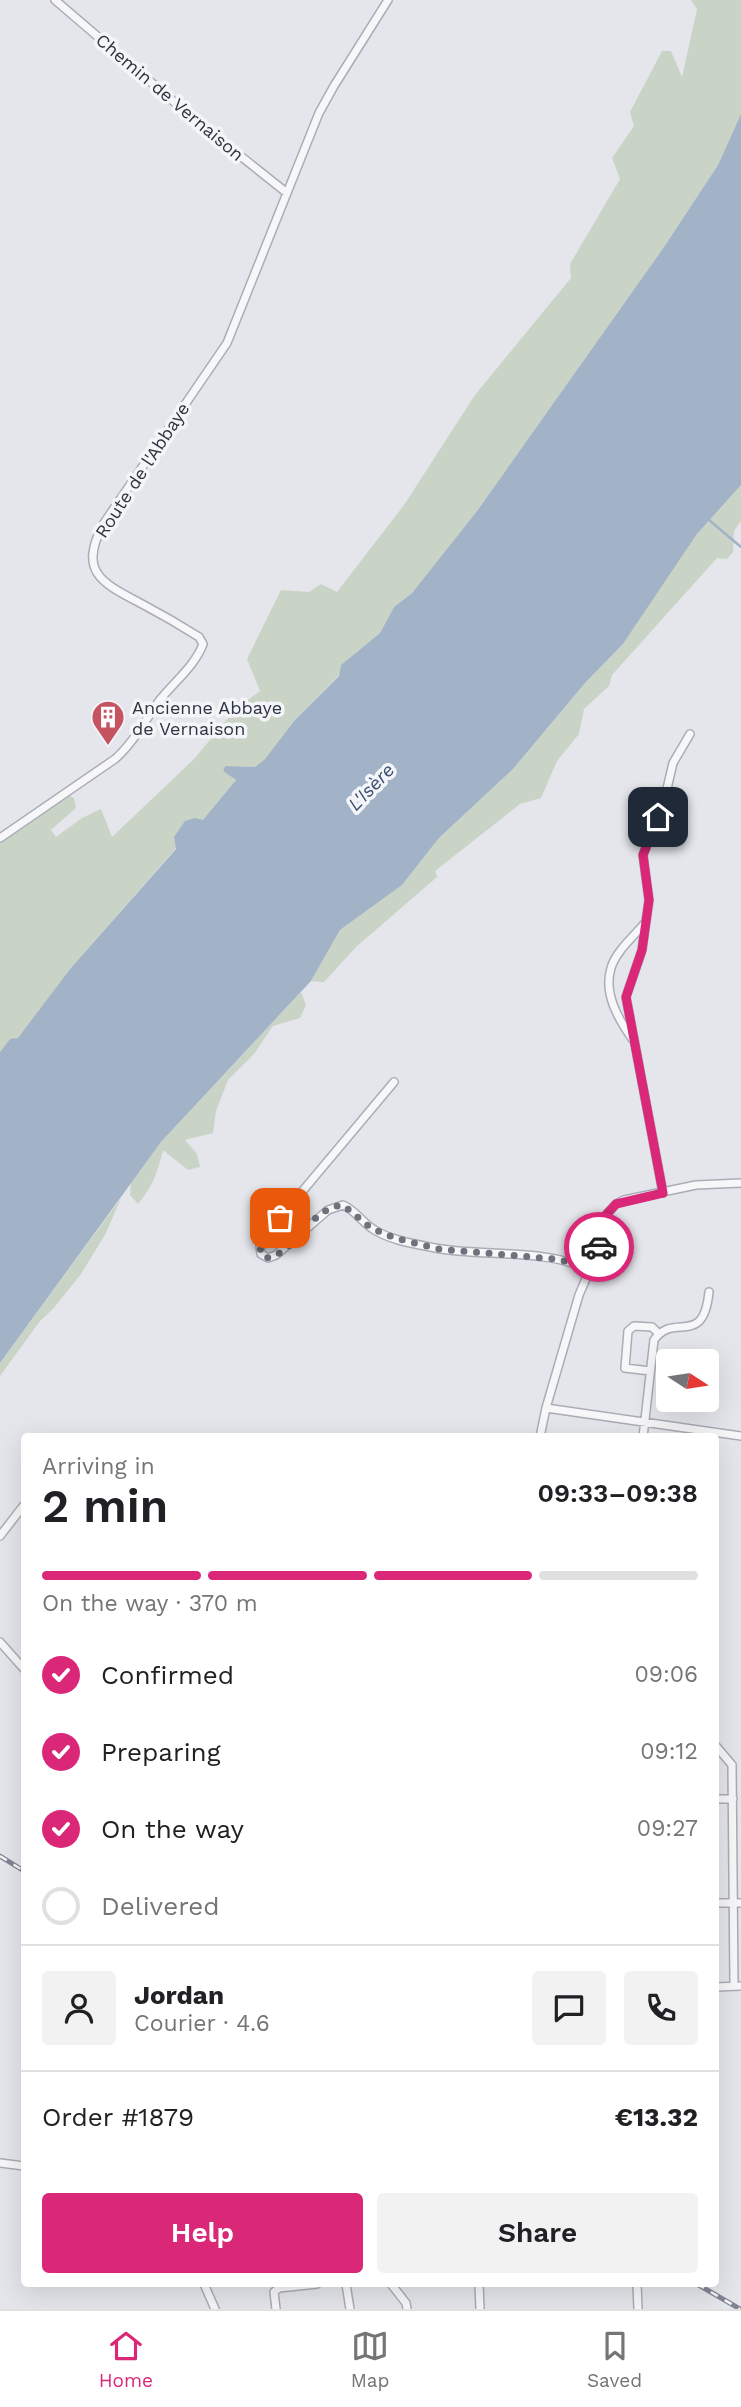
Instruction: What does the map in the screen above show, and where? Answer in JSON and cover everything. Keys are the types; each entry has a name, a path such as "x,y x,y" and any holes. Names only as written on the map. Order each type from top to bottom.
{"street":[{"name":"Chemin de Vernaison","path":"55,0 194,119 287,193"},
{"name":"Route de l'Abbaye","path":"0,838 125,750 160,700 199,655 203,643 198,637 102,581 93,565 93,547 104,523 227,343 319,113 388,0"},
{"path":"663,1193 626,997 642,950 649,900 643,855 665,797 673,763 691,734"},
{"path":"636,1044 623,1026 610,997 611,967 624,947 646,923"},
{"path":"394,1082 264,1237 260,1245 261,1254 268,1258 276,1255 328,1210 343,1205 371,1228 395,1238 438,1249 555,1259 578,1264 589,1270"},
{"path":"541,1433 579,1295 597,1253 605,1216 616,1204 696,1185 741,1183"},
{"path":"644,1433 653,1340 658,1333 667,1329 690,1326 705,1317 709,1292"},
{"path":"650,1371 625,1368 628,1331 634,1326 652,1327 658,1333"},
{"path":"546,1408 741,1436"},
{"path":"0,1536 21,1509"},
{"path":"0,1642 21,1666"},
{"path":"719,1748 737,1765 733,1799 738,1986 719,1987"},
{"path":"719,1799 733,1799"},
{"path":"719,1903 737,1903"},
{"path":"0,2163 21,2166"},
{"path":"205,2287 215,2309"},
{"path":"276,2309 274,2292 279,2288 288,2287"},
{"path":"346,2287 350,2309"},
{"path":"393,2287 407,2309"},
{"path":"479,2287 480,2309"},
{"path":"637,2287 638,2309"}],"green space":[{"path":"691,0 741,0 741,114 718,165 664,247 477,511 412,593 394,607 380,633 341,665 339,675 294,721 265,759 255,767 225,766 223,771 236,780 203,821 174,837 176,848 70,969 18,1039 10,1039 0,1052 0,843 54,800 66,794 74,798 76,808 51,830 56,837 82,818 101,809 112,837 194,759 235,710 260,691 247,659 281,590 309,592 321,584 337,592 404,505 475,395 571,278 570,264 620,179 612,158 634,126 630,112 662,51 671,51 682,77 697,9"},
{"path":"741,485 741,521 734,531 733,552 727,559 717,558 612,675 609,686 584,709 579,734 557,761 541,798 520,804 435,871 437,877 356,947 324,982 311,981 340,930 402,885 439,838 513,769 585,683 623,644 697,534"},
{"path":"301,992 306,1005 300,1018 273,1026 254,1054 228,1080 216,1111 213,1133 185,1140 197,1154 200,1167 188,1170 163,1150 154,1179 138,1204 130,1195 131,1183 161,1142"},
{"path":"121,1198 106,1233 81,1274 40,1321 0,1376 0,1363"}],"water":[{"name":"L'Isère","path":"741,114 741,485 697,534 623,644 585,683 513,769 439,838 402,885 340,930 311,981 161,1142 0,1363 0,1052 10,1039 18,1038 70,969 176,849 174,837 185,821 195,818 203,820 236,780 223,771 225,766 255,767 265,759 294,721 339,676 341,665 380,633 394,607 412,593 477,511 664,247 718,165"}],"waterway":[{"path":"709,520 741,547"}],"railway":[{"path":"0,1856 21,1869"},
{"path":"702,2287 740,2309"}],"way so far":[{"path":"280,1218 260,1245 261,1254 268,1258 272,1258 309,1225 338,1205 348,1207 377,1232 438,1249 555,1259 578,1264 589,1270 599,1247"}],"place":[{"name":"Ancienne Abbaye de Vernaison","path":"108,747"}],"route":[{"path":"599,1247 605,1216 616,1204 663,1193 626,997 642,950 649,900 643,855 658,817"}]}
